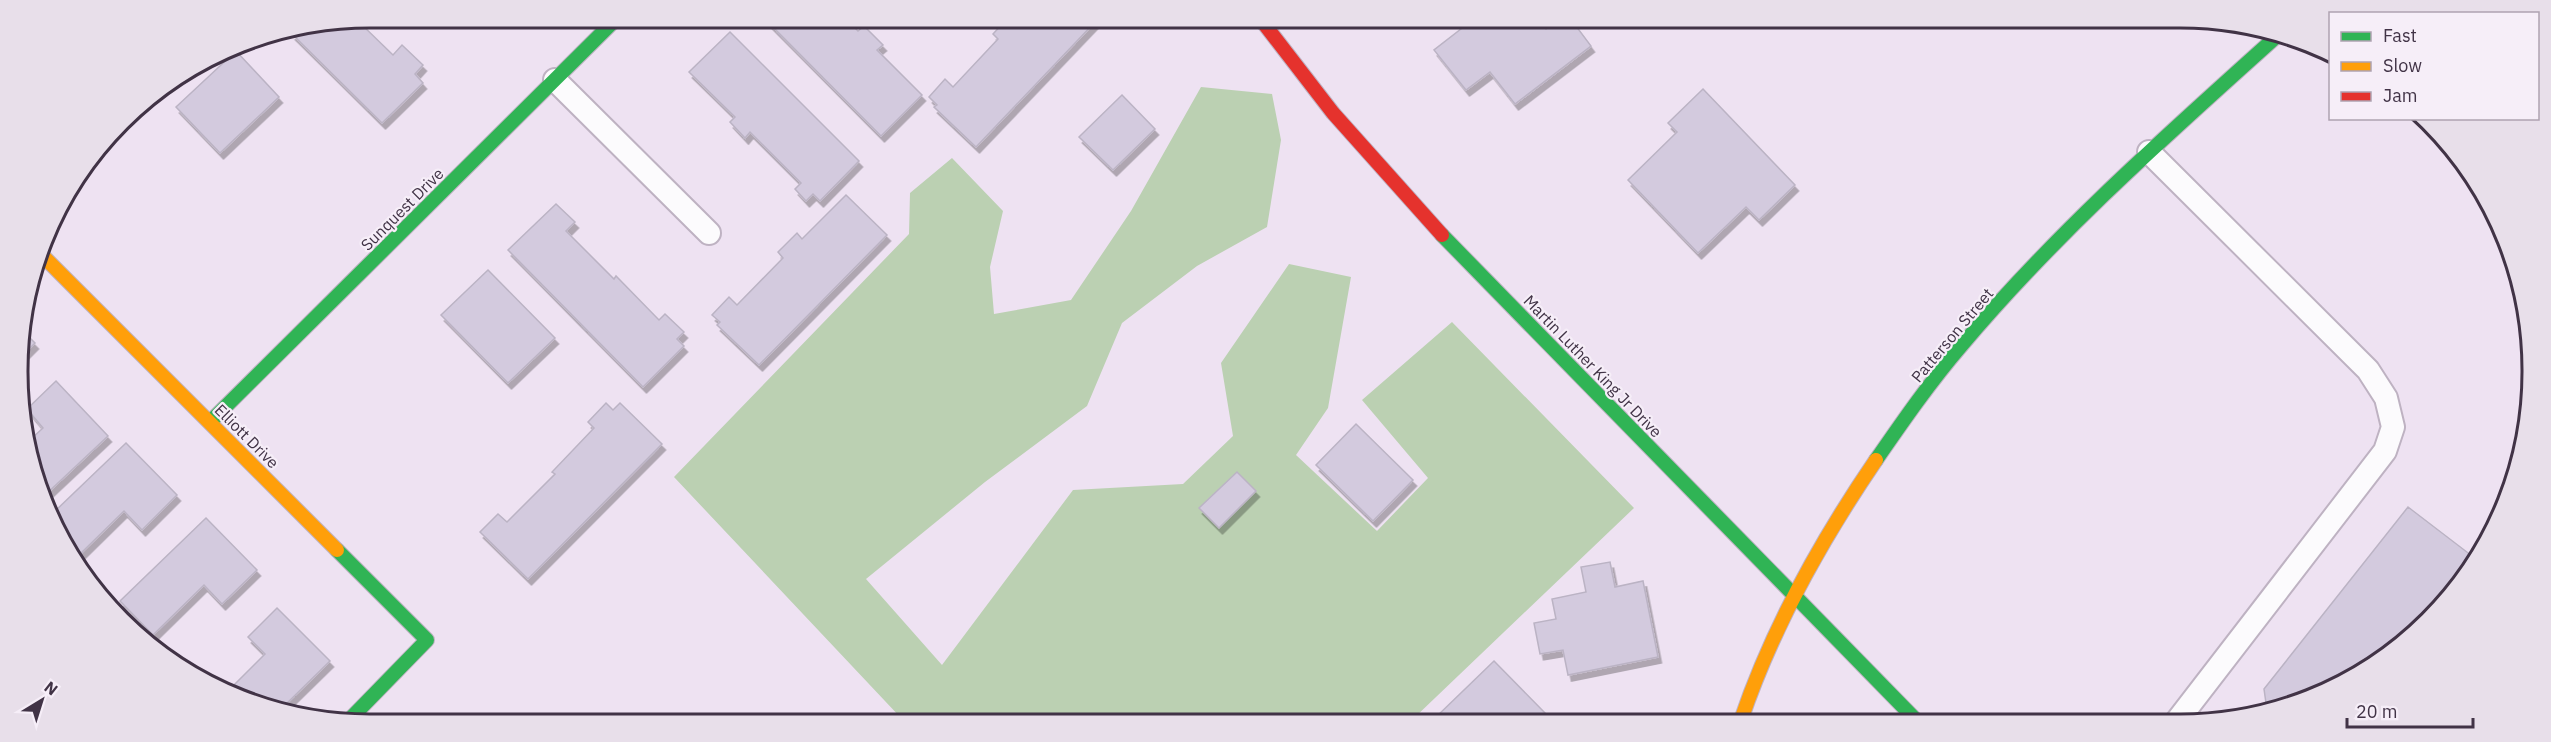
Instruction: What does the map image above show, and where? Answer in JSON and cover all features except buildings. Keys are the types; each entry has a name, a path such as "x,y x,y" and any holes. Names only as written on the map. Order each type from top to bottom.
{"street":[{"name":"Sunquest Drive","path":"210,422 607,28"},
{"name":"Martin Luther King Jr Drive","path":"1267,28 1294,67 1370,157 1474,269 1910,714"},
{"name":"Patterson Street","path":"1742,714 1753,681 1792,594 1838,515 1917,403 1960,348 2009,291 2084,214 2272,41"},
{"name":"Elliott Drive","path":"48,260 427,640 356,713"}],"lane":[{"path":"555,80 709,233"},
{"path":"2149,152 2368,370 2386,398 2393,428 2385,451 2182,714"}],"green space":[{"path":"1201,87 1272,94 1281,140 1267,227 1197,266 1122,323 1087,406 985,482 866,579 942,665 1073,490 1183,484 1233,436 1221,363 1289,264 1351,277 1328,408 1296,455 1377,531 1428,478 1362,400 1452,322 1634,508 1418,714 897,714 674,477 909,234 910,193 952,158 1003,211 990,267 994,314 1071,300 1131,211"}],"traffic: fast":[{"path":"210,422 607,28"},
{"path":"1876,460 1917,402 1997,304 2113,186 2272,41"},
{"path":"1442,235 1910,714"},
{"path":"337,550 427,640 356,713"}],"traffic: slow":[{"path":"47,260 337,550"},
{"path":"1743,714 1783,618 1817,554 1876,460"}],"traffic: jam":[{"path":"1267,28 1333,113 1442,235"}]}
